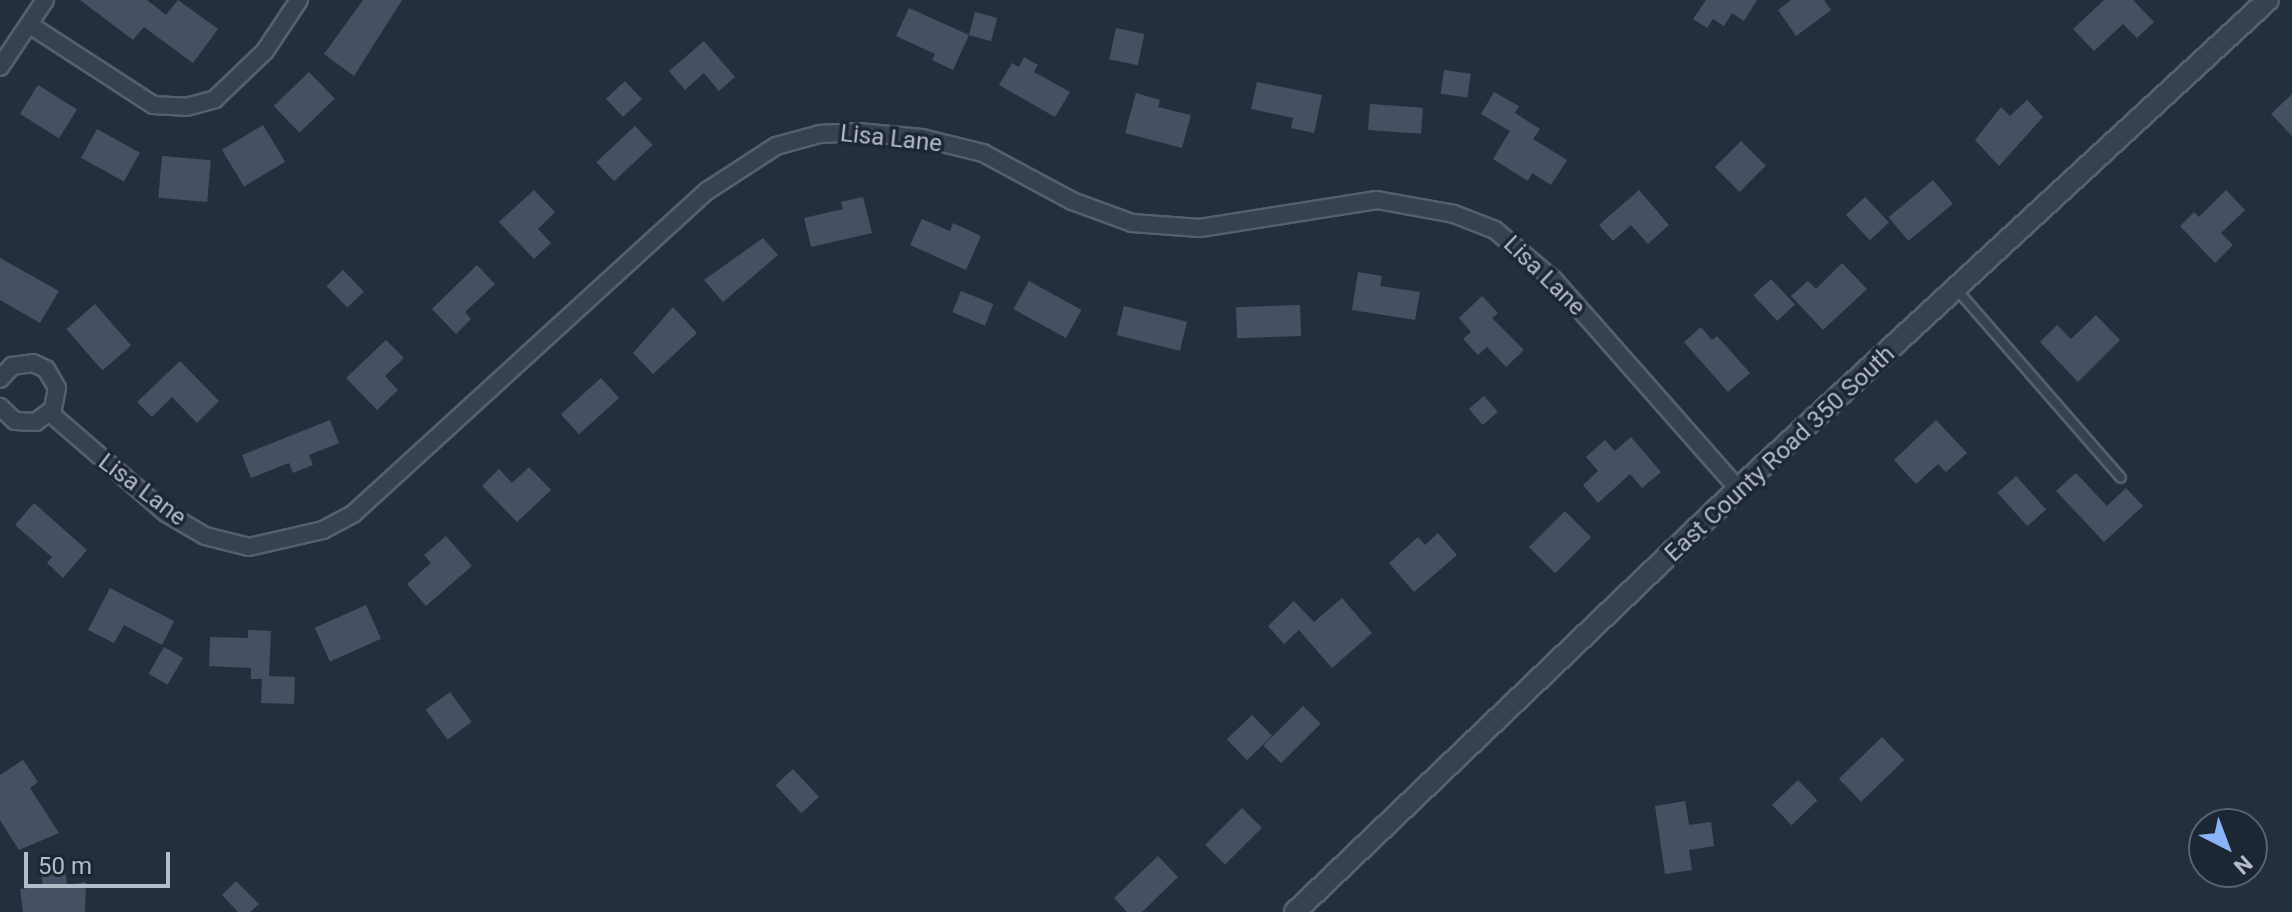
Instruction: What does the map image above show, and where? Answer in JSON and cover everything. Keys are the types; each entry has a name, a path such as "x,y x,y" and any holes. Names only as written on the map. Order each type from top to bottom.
{"street":[{"path":"0,67 45,0"},
{"path":"30,25 153,105 186,107 215,99 265,51 299,0"},
{"name":"East County Road 350 South","path":"1295,912 1738,489 2268,0"},
{"name":"Lisa Lane","path":"50,413 166,513 205,536 249,547 323,530 353,514 707,191 776,146 820,134 858,132 922,138 983,153 1072,201 1132,223 1200,228 1377,200 1454,214 1495,230 1554,280 1738,489"},
{"path":"0,407 25,423 50,413 57,388 46,369 22,362 1,373"}],"lane":[{"path":"1957,290 2121,478"}],"building":[{"path":"80,0 147,0 166,15 178,0 218,29 193,63 144,27 133,40"},
{"path":"363,0 402,0 354,76 324,54"},
{"path":"1706,0 1757,0 1744,21 1732,13 1724,26 1713,19 1707,28 1693,19"},
{"path":"1791,0 1824,0 1831,10 1796,36 1778,10"},
{"path":"2104,0 2133,0 2154,22 2137,38 2123,24 2094,51 2073,29"},
{"path":"909,8 969,35 953,70 932,60 935,54 896,36"},
{"path":"975,12 997,18 991,41 969,35"},
{"path":"1116,28 1144,34 1138,65 1109,59"},
{"path":"704,41 735,77 719,91 704,73 685,90 669,71"},
{"path":"1024,57 1038,65 1034,72 1070,92 1055,117 999,85 1012,63 1019,67"},
{"path":"1444,70 1471,74 1467,98 1441,94"},
{"path":"309,72 335,99 299,133 274,106"},
{"path":"625,81 642,99 623,117 606,99"},
{"path":"1257,82 1322,95 1314,133 1291,128 1293,118 1251,109"},
{"path":"38,85 77,109 59,138 20,114"},
{"path":"1494,92 1519,106 1515,113 1540,129 1533,139 1567,160 1551,185 1532,173 1528,181 1493,159 1510,131 1481,114"},
{"path":"1136,93 1160,100 1158,107 1191,115 1182,148 1125,133"},
{"path":"2292,94 2292,136 2271,114"},
{"path":"2027,100 2043,117 1999,166 1975,140 2001,107 2010,116"},
{"path":"1370,104 1423,108 1421,134 1368,130"},
{"path":"263,125 285,162 244,187 222,150"},
{"path":"635,126 653,145 614,181 596,162"},
{"path":"97,129 140,153 124,182 81,158"},
{"path":"1741,141 1766,166 1740,192 1715,167"},
{"path":"162,156 211,160 207,202 158,198"},
{"path":"1933,180 1953,204 1908,241 1889,217"},
{"path":"534,190 555,212 538,229 551,243 534,259 499,222"},
{"path":"1639,190 1669,225 1648,244 1631,225 1613,241 1599,225"},
{"path":"2226,190 2245,210 2221,233 2233,245 2215,263 2180,226 2194,212 2199,217"},
{"path":"863,197 872,233 811,247 804,218 843,209 841,202"},
{"path":"1865,197 1889,223 1870,240 1846,215"},
{"path":"922,219 950,231 953,223 981,236 966,270 910,245"},
{"path":"763,238 778,255 723,302 704,280"},
{"path":"0,258 59,291 40,323 0,300"},
{"path":"1842,263 1867,289 1823,330 1791,296 1808,281 1816,289"},
{"path":"477,265 495,284 465,312 471,319 456,334 432,309"},
{"path":"343,270 364,292 347,308 326,286"},
{"path":"1358,272 1382,276 1380,286 1420,292 1415,320 1352,310"},
{"path":"1771,279 1795,305 1777,321 1753,295"},
{"path":"1029,281 1081,310 1066,338 1013,309"},
{"path":"961,291 993,304 985,325 952,312"},
{"path":"1482,296 1498,313 1492,318 1524,350 1506,367 1487,347 1478,355 1463,339 1471,332 1459,318"},
{"path":"95,304 131,346 102,370 66,329"},
{"path":"1300,305 1301,336 1237,338 1236,307"},
{"path":"1124,306 1187,322 1180,351 1117,335"},
{"path":"673,307 697,333 653,374 633,353"},
{"path":"2096,315 2120,340 2078,382 2040,342 2057,325 2071,339"},
{"path":"1701,327 1712,340 1717,336 1750,373 1728,392 1684,342"},
{"path":"386,340 404,358 385,376 398,390 377,410 346,378"},
{"path":"180,361 219,401 197,423 172,397 152,417 137,402"},
{"path":"601,378 619,398 579,434 561,414"},
{"path":"1484,396 1498,412 1483,425 1469,409"},
{"path":"330,420 339,443 309,455 313,465 293,473 289,463 251,478 242,455"},
{"path":"1936,420 1967,453 1946,472 1938,464 1916,484 1894,460"},
{"path":"1631,437 1661,472 1642,488 1630,474 1598,503 1583,485 1598,471 1586,457 1605,440 1615,451"},
{"path":"529,467 551,490 517,522 482,486 499,469 512,483"},
{"path":"2076,473 2107,506 2126,488 2143,506 2104,542 2056,491"},
{"path":"2016,476 2046,509 2028,526 1997,493"},
{"path":"34,503 87,550 63,578 47,563 52,557 15,525"},
{"path":"1565,511 1591,537 1555,573 1529,547"},
{"path":"1438,533 1457,555 1414,592 1389,563 1418,537 1425,545"},
{"path":"446,536 472,566 426,606 407,584 431,563 424,555"},
{"path":"110,588 174,621 162,645 124,625 114,643 88,630"},
{"path":"1342,598 1372,633 1332,668 1299,630 1284,644 1268,626 1294,601 1314,622"},
{"path":"366,605 381,639 330,662 315,628"},
{"path":"248,630 271,631 269,676 295,677 294,704 261,703 262,679 251,679 251,668 209,666 210,637 248,638"},
{"path":"164,647 183,658 168,685 148,674"},
{"path":"450,692 472,722 447,740 426,710"},
{"path":"1303,706 1321,724 1281,763 1263,746"},
{"path":"1252,715 1272,736 1247,760 1227,739"},
{"path":"1882,737 1904,760 1861,802 1839,779"},
{"path":"23,760 38,782 30,788 59,833 19,850 0,820 0,775"},
{"path":"793,769 819,797 801,813 775,785"},
{"path":"1798,780 1817,800 1792,825 1772,805"},
{"path":"1685,801 1689,825 1711,822 1714,846 1689,850 1692,870 1665,874 1655,806"},
{"path":"1242,808 1262,828 1225,865 1205,845"},
{"path":"1158,856 1178,877 1142,912 1127,912 1114,898"},
{"path":"65,871 67,885 86,882 85,912 23,912 20,889 43,886 41,874"},
{"path":"236,881 259,904 250,912 238,912 222,895"}]}
